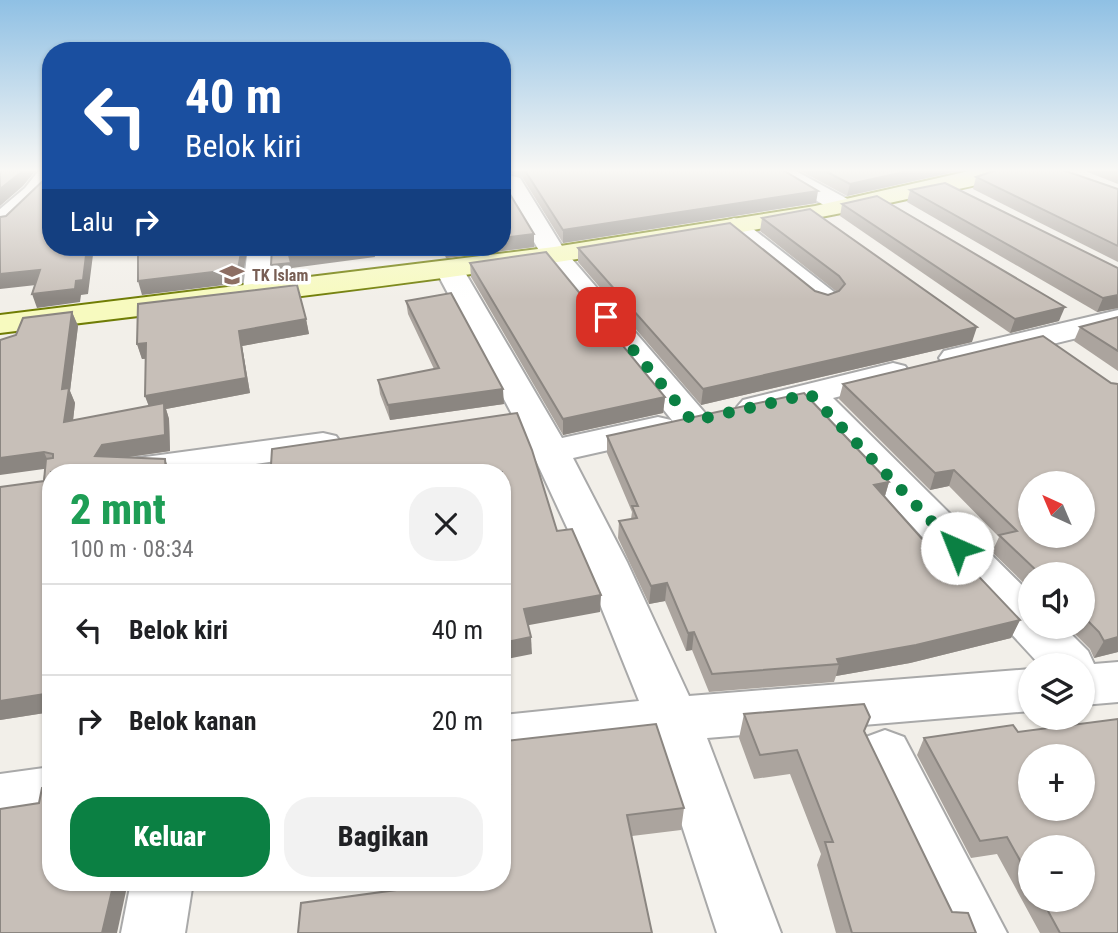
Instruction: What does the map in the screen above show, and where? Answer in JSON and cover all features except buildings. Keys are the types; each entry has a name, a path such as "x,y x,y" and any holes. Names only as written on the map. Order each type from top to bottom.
{"main road":[{"path":"0,324 257,289 555,255 815,213"}],"street":[{"path":"530,213 555,255 692,421"},
{"path":"815,213 848,236"},
{"path":"904,213 915,219"},
{"path":"734,226 824,298"},
{"path":"257,289 260,256"},
{"path":"449,269 510,417 551,452 604,562 673,719 749,933"},
{"path":"1055,303 1104,321"},
{"path":"551,452 810,394 1104,321"},
{"path":"969,323 1002,346"},
{"path":"1041,336 1074,359"},
{"path":"810,394 1018,610"},
{"path":"179,464 354,439"},
{"path":"1047,639 1062,653"},
{"path":"511,737 673,719 1018,691"},
{"path":"886,754 975,933"},
{"path":"0,800 42,794"},
{"path":"153,933 160,891"}],"place":[{"name":"TK Islam","path":"232,275"}],"route":[{"path":"606,317 692,421 810,394 957,548"}]}
